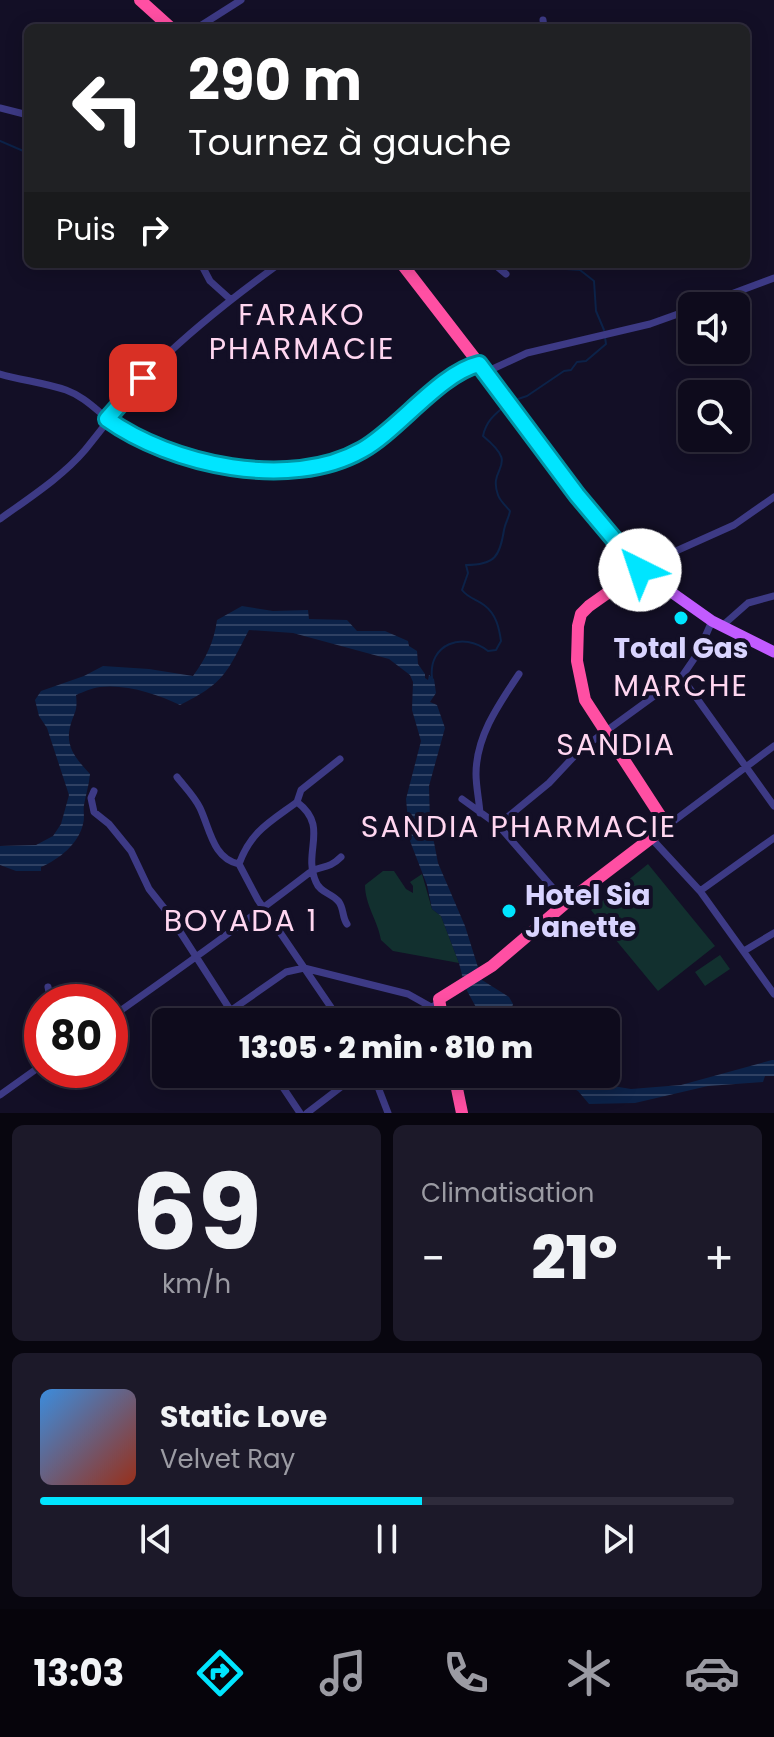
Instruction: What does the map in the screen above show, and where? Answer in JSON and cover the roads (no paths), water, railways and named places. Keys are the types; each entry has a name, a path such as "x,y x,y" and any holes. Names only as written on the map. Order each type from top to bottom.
{"highway":[{"path":"140,0 167,24"},
{"path":"405,268 577,495 645,573 589,606 581,614 578,626 579,680 585,700 667,826 566,903 492,966 464,982 436,1004 438,1008"},
{"path":"457,1088 462,1113"}],"main road":[{"path":"645,573 717,624 773,654"}],"street":[{"path":"203,24 241,0"},
{"path":"0,108 24,114"},
{"path":"203,268 210,281 230,299"},
{"path":"0,519 41,490 84,451 107,419 156,364 230,299 273,268"},
{"path":"499,268 506,274"},
{"path":"736,292 774,278"},
{"path":"0,374 66,390 91,403 107,419 144,440 217,465 280,471 334,462 363,450 433,392 472,366 483,368 527,353 604,336 678,314"},
{"path":"217,465 220,452"},
{"path":"645,573 676,551 734,525 774,497"},
{"path":"498,825 549,783 580,750 683,675 717,624 748,603 774,596"},
{"path":"480,813 476,772 489,719 519,674"},
{"path":"683,675 774,806"},
{"path":"667,826 774,746"},
{"path":"239,864 246,846 261,827 297,802 301,790 340,759"},
{"path":"177,777 200,806 214,845 230,862 239,864 264,910 331,1008"},
{"path":"94,791 91,798 94,812 109,824 131,851 149,889 229,1008"},
{"path":"462,799 498,825 566,903"},
{"path":"297,802 309,812 315,824 312,850 316,883 338,902 347,924"},
{"path":"651,838 700,891 774,994"},
{"path":"700,891 774,838"},
{"path":"128,1005 264,910 314,869 331,867 341,857"},
{"path":"744,951 774,933"},
{"path":"233,1008 286,972 304,968 408,994 436,1004 432,1008"},
{"path":"0,1095 24,1078"},
{"path":"283,1088 300,1113"},
{"path":"307,1113 340,1088"},
{"path":"378,1088 388,1113"}],"water":[{"path":"242,606 273,611 308,610 309,619 347,620 357,631 385,631 408,641 409,646 417,651 418,664 425,678 428,680 429,675 434,679 436,693 430,702 437,705 445,728 429,786 430,822 438,863 465,926 482,980 509,997 512,1008 476,1008 465,987 441,916 432,909 427,885 410,841 406,799 421,741 412,710 413,682 410,675 389,659 293,633 249,630 216,683 180,705 121,687 97,688 76,695 69,741 90,774 81,831 68,850 41,867 41,871 16,871 0,865 0,846 36,845 53,836 61,824 69,795 47,728 39,716 35,700 41,691 103,666 193,676 209,650 217,620"},
{"path":"774,1060 774,1076 765,1076 763,1082 708,1086 635,1103 589,1104 572,1088 631,1089 681,1085"}],"waterway":[{"path":"0,141 24,151"},
{"path":"565,268 580,270 594,281 596,311 604,330"},
{"path":"515,400 527,396 564,371 571,370 577,362 586,361 606,344 605,337"},
{"path":"432,678 436,657 449,644 468,642 488,651 496,650 501,641 491,612 462,590 468,573 466,565 490,561 498,552 510,511 499,497 496,485 502,461 500,454 483,436 489,422 506,405"}],"place":[{"name":"Total Gas","path":"681,618"},
{"name":"Hotel Sia Janette","path":"509,911"}],"district":[{"name":"FARAKO PHARMACIE","path":"302,332"},
{"name":"MARCHE","path":"681,686"},
{"name":"SANDIA","path":"616,745"},
{"name":"SANDIA PHARMACIE","path":"519,827"},
{"name":"BOYADA 1","path":"241,921"}]}
